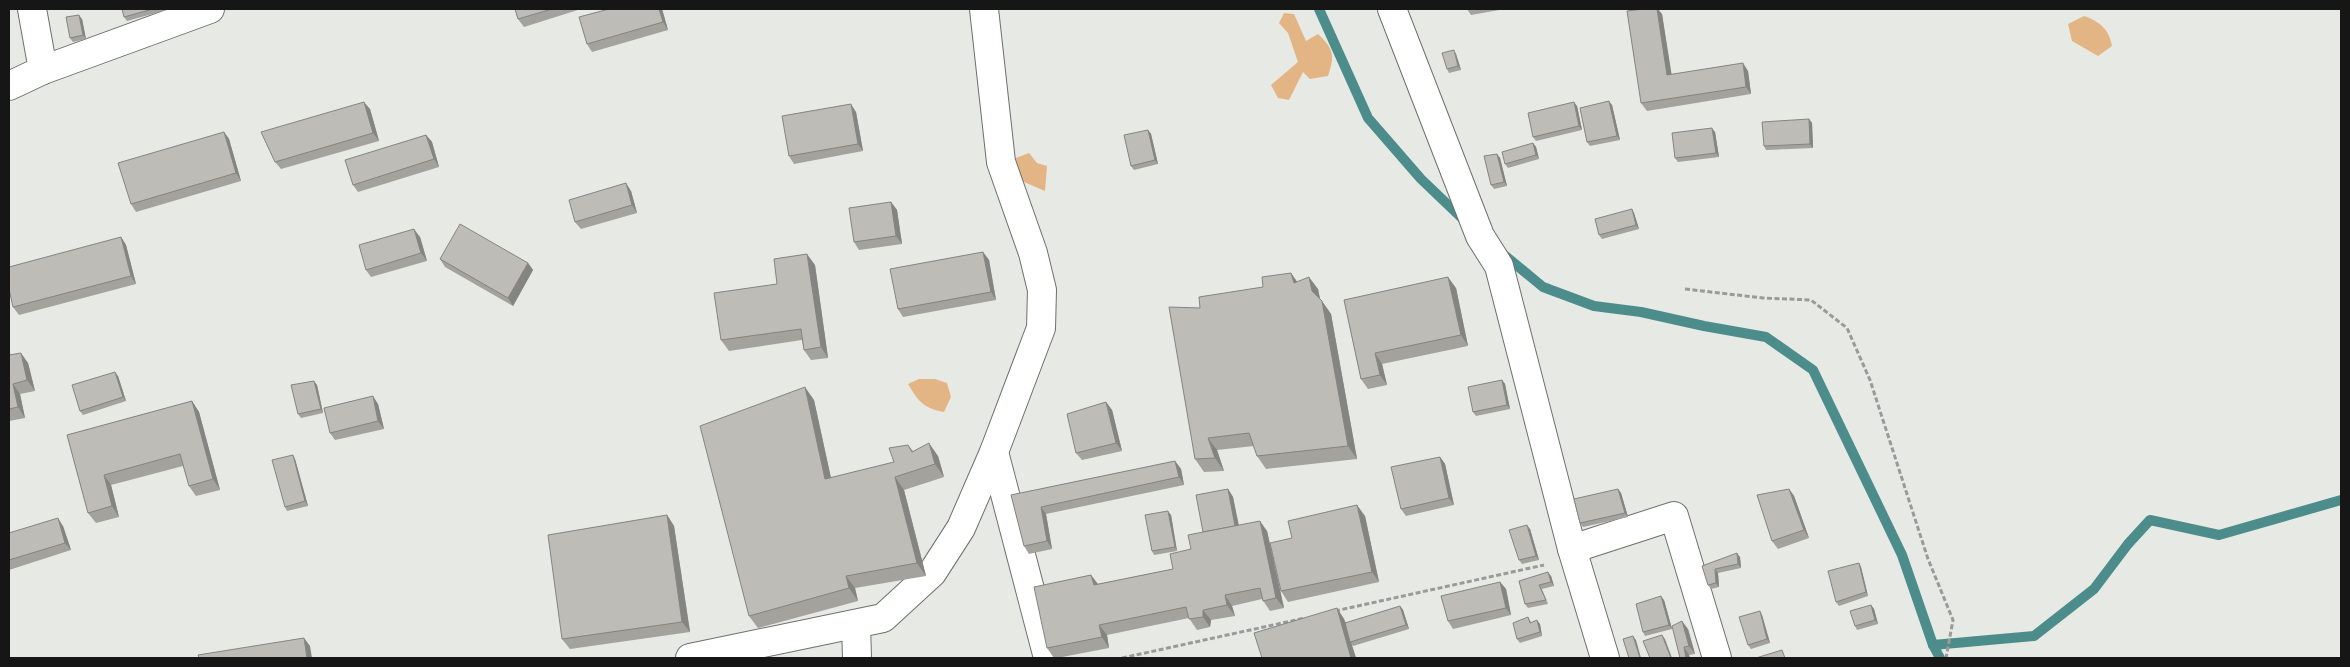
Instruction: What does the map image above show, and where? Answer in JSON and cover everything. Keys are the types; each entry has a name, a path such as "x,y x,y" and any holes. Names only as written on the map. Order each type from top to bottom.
{"street":[{"path":"32,9 43,70"},
{"path":"9,86 43,70 210,9"},
{"path":"690,658 883,618 932,573 961,528 994,452 1038,338 1042,290 1033,253 1001,162 984,9"},
{"path":"1392,9 1480,236 1499,266 1574,554 1605,658"},
{"path":"994,452 1048,658"},
{"path":"1574,554 1674,516 1717,658"},
{"path":"856,624 857,658"}],"path":[{"path":"1685,289 1763,298 1812,300 1847,328 1870,380 1928,558 1953,620 1946,658"},
{"path":"1334,612 1574,554"},
{"path":"1122,658 1315,616"}],"shaded area":[{"path":"1284,13 1294,14 1306,41 1318,34 1332,53 1332,63 1328,76 1310,79 1303,72 1289,100 1278,98 1271,85 1298,62 1288,33 1279,23"},
{"path":"2084,16 2094,20 2103,27 2111,40 2112,46 2098,56 2072,41 2068,24"},
{"path":"1029,153 1037,163 1047,166 1045,191 1017,179 1013,159"},
{"path":"919,379 935,379 947,383 951,397 944,412 926,406 915,395 908,384"}],"building":[{"path":"122,9 153,9 124,17"},
{"path":"515,9 552,9 518,19"},
{"path":"609,9 659,9 663,22 587,44 579,17"},
{"path":"1657,9 1667,75 1743,63 1746,87 1641,103 1627,11"},
{"path":"79,15 83,35 70,38 66,17"},
{"path":"1454,50 1458,66 1447,69 1442,53"},
{"path":"1609,101 1617,136 1587,142 1580,108"},
{"path":"364,102 373,133 275,162 261,132"},
{"path":"1574,102 1579,126 1533,137 1528,113"},
{"path":"851,104 858,144 789,156 782,116"},
{"path":"1809,119 1810,144 1764,146 1762,122"},
{"path":"1712,128 1716,153 1675,158 1672,133"},
{"path":"1148,130 1155,160 1131,166 1124,135"},
{"path":"224,132 236,173 131,204 118,163"},
{"path":"426,135 434,159 353,185 345,160"},
{"path":"1533,143 1536,155 1505,164 1502,152"},
{"path":"1497,154 1504,182 1491,185 1484,156"},
{"path":"626,183 632,205 575,222 569,200"},
{"path":"891,202 896,236 854,242 849,208"},
{"path":"1632,209 1636,225 1599,235 1595,219"},
{"path":"460,224 528,263 508,298 440,259"},
{"path":"414,229 421,253 366,270 359,245"},
{"path":"121,237 131,276 13,307 9,289 9,267"},
{"path":"983,252 991,292 898,309 890,269"},
{"path":"807,254 821,347 804,350 801,329 721,340 714,293 777,284 774,259"},
{"path":"1291,273 1294,283 1309,277 1312,291 1322,301 1348,446 1257,456 1249,433 1208,438 1215,458 1195,459 1169,307 1200,308 1199,297 1263,287 1262,277"},
{"path":"1448,277 1461,335 1375,353 1380,375 1361,379 1344,300"},
{"path":"21,353 27,380 13,384 18,407 9,409 9,355"},
{"path":"115,372 123,397 80,411 72,385"},
{"path":"1502,380 1507,405 1473,412 1468,387"},
{"path":"314,381 321,409 298,414 291,385"},
{"path":"805,387 825,479 894,462 889,448 908,445 912,452 929,443 935,464 895,477 917,563 846,576 849,588 749,616 700,426"},
{"path":"373,396 378,421 330,433 324,408"},
{"path":"192,401 213,479 189,486 180,454 104,475 112,506 88,513 67,435"},
{"path":"1106,402 1116,443 1076,453 1067,414"},
{"path":"293,455 305,501 285,507 272,460"},
{"path":"1440,457 1449,498 1401,509 1391,467"},
{"path":"1175,461 1179,477 1041,507 1047,541 1024,546 1011,495"},
{"path":"1228,489 1235,526 1203,532 1196,495"},
{"path":"1618,489 1625,513 1580,523 1574,499"},
{"path":"1789,489 1804,530 1772,541 1757,495"},
{"path":"1357,505 1372,572 1281,591 1270,543 1292,538 1288,521"},
{"path":"1168,511 1175,547 1152,551 1145,515"},
{"path":"667,515 682,622 562,639 548,535"},
{"path":"58,518 65,543 9,560 9,533"},
{"path":"1260,521 1276,598 1263,601 1260,588 1225,595 1227,605 1203,610 1203,617 1189,619 1186,607 1099,625 1102,637 1047,648 1034,587 1091,575 1094,585 1173,569 1170,554 1191,549 1188,535"},
{"path":"1527,525 1536,556 1519,560 1509,530"},
{"path":"1737,553 1738,564 1715,569 1716,583 1708,585 1702,566"},
{"path":"1859,563 1866,592 1836,602 1828,571"},
{"path":"1548,572 1551,582 1539,585 1546,600 1525,604 1519,581"},
{"path":"1500,582 1506,608 1448,621 1441,596"},
{"path":"1661,596 1669,625 1643,632 1636,604"},
{"path":"1871,605 1875,620 1855,626 1850,611"},
{"path":"1400,606 1406,625 1350,642 1345,623"},
{"path":"1337,608 1351,658 1262,658 1254,633"},
{"path":"1760,611 1767,639 1748,645 1739,617"},
{"path":"1528,617 1530,623 1537,620 1540,632 1517,639 1513,623"},
{"path":"1682,621 1689,646 1684,647 1686,658 1680,658 1672,626"},
{"path":"1662,635 1671,658 1650,658 1643,641"},
{"path":"1633,636 1640,658 1629,658 1623,639"},
{"path":"304,638 307,658 199,658 198,655"},
{"path":"1782,650 1785,658 1756,658"}],"waterway":[{"path":"1319,9 1368,118 1421,179 1466,222"},
{"path":"1503,254 1543,287 1594,306 1641,312 1766,337 1813,370 1902,555 1933,645 1940,658"},
{"path":"1933,645 2034,636 2094,589 2128,544 2150,520 2219,535 2341,500"}]}
